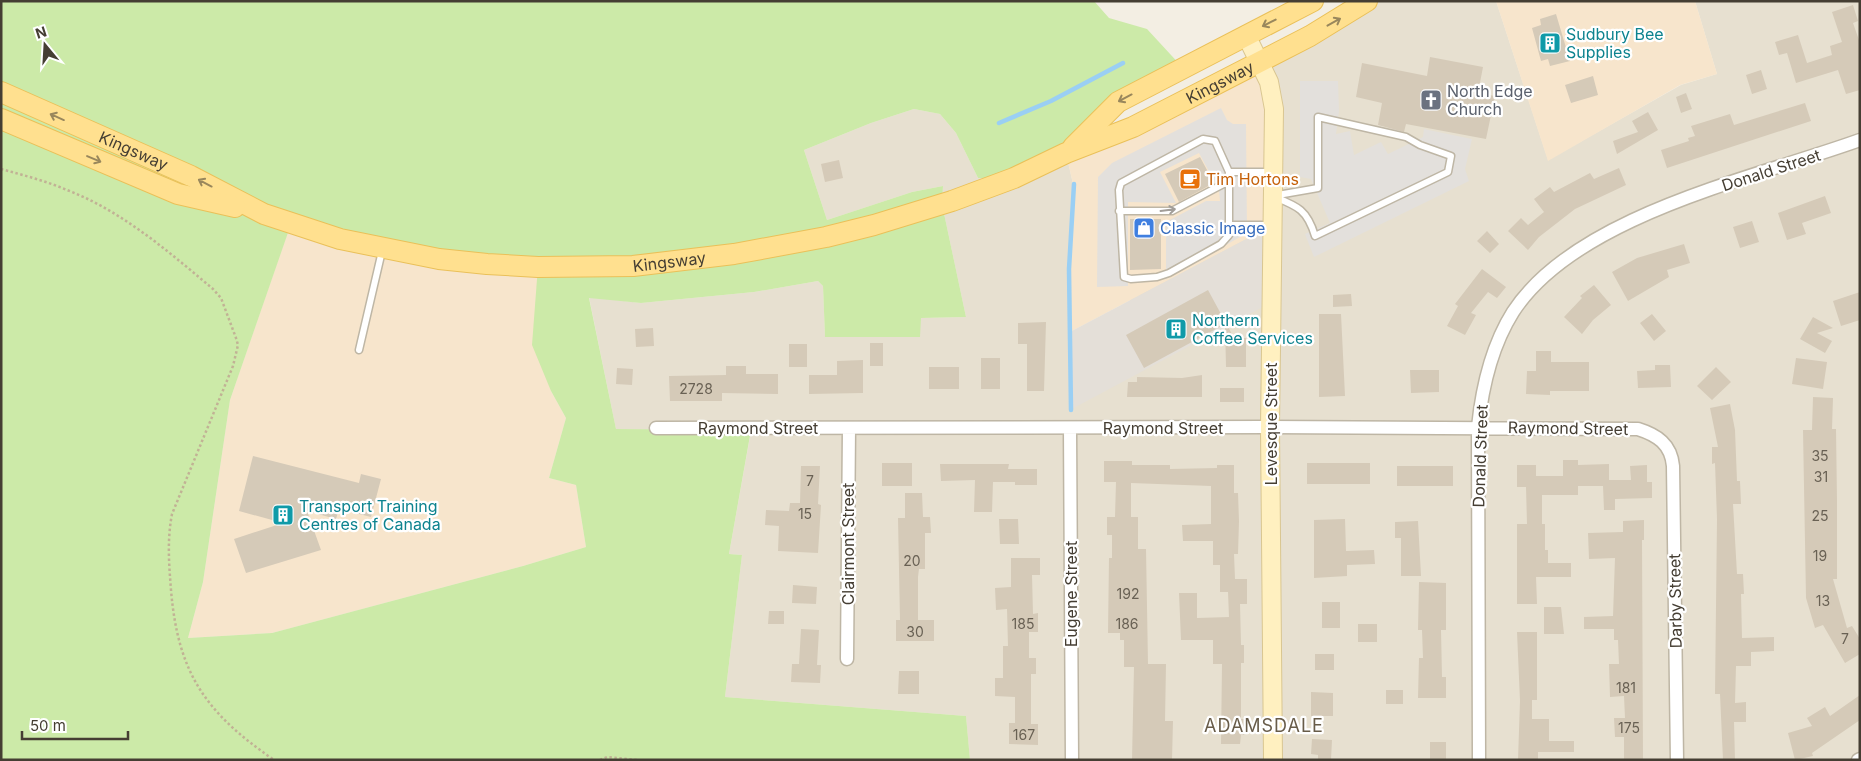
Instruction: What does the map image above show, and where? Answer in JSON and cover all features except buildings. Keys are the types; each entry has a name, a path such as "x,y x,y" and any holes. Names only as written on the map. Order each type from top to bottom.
{"main road":[{"name":"Kingsway","path":"1066,153 1118,102 1313,1"},
{"name":"Kingsway","path":"1,119 178,194 264,214 340,239 439,259 538,267 633,266 679,262 826,237 952,201 1014,178 1066,153 1133,127 1261,62 1358,8 1367,1"},
{"name":"Kingsway","path":"1,92 191,176 264,214"}],"street":[{"name":"Levesque Street","path":"1246,35 1261,62 1269,82 1274,109 1270,427 1273,760"},
{"name":"Donald Street","path":"1479,760 1478,427 1485,381 1501,334 1513,312 1531,289 1558,266 1592,242 1632,219 1860,140"},
{"name":"Raymond Street","path":"656,428 1478,427 1638,429 1649,433 1666,444"},
{"name":"Clairmont Street","path":"847,659 849,428"},
{"name":"Eugene Street","path":"1070,428 1072,760"},
{"name":"Darby Street","path":"1666,444 1672,457 1673,466 1677,760"}],"lane":[{"path":"1318,117 1406,137 1420,145 1452,156 1448,172 1315,236 1311,222 1300,208 1272,196 1318,188 1318,117"},
{"path":"1203,139 1214,141 1229,172 1229,182 1228,236 1221,244 1169,273 1157,277 1131,279 1124,277 1122,272 1119,211 1121,183 1203,139"},
{"path":"1229,172 1272,172"},
{"path":"1119,211 1172,211 1229,182"},
{"path":"1229,224 1272,225"},
{"path":"359,350 382,248"}],"path":[{"path":"1,169 68,190 108,210 138,228 213,289 221,298 238,345 233,366 172,514 168,538 172,602 184,661 199,690 244,739 274,760"},
{"path":"600,760 607,757 637,760"}],"shaded area":[{"path":"1367,1 1496,1 1548,160 1681,85 1717,74 1695,1 1860,1 1860,760 970,760 966,716 725,697 742,555 729,554 751,431 616,429 589,297 641,303 754,292 818,281 823,286 825,337 919,337 920,318 966,317 942,204 943,186 912,192 827,220 804,150 871,123 914,109 940,114 956,133 978,178 1066,153 1073,184 1068,269 1070,409 1261,62"},
{"path":"1496,1 1695,1 1717,74 1680,85 1548,161"},
{"path":"1261,62 1269,82 1271,226 1068,333 1073,184 1066,153"},
{"path":"1300,81 1338,81 1339,111 1336,134 1350,131 1354,155 1381,142 1388,154 1423,137 1424,129 1472,139 1465,169 1469,181 1314,257 1305,234 1330,223 1311,179 1300,177"},
{"path":"1221,108 1227,120 1233,124 1246,124 1247,233 1166,279 1166,222 1206,201 1220,201 1219,190 1199,153 1160,172 1176,203 1128,202 1128,286 1097,287 1098,177 1112,163"},
{"path":"291,223 538,265 551,391 566,418 549,478 576,485 586,547 523,566 272,633 188,638 203,582 230,400"},
{"path":"1271,226 1270,303 1070,410 1068,333"}],"green space":[{"path":"1,1 1094,1 1109,18 1147,29 1183,68 1118,102 1066,153 1014,178 978,178 956,133 940,114 914,109 871,123 804,150 827,220 912,192 943,186 942,204 966,317 921,318 920,337 825,337 823,286 818,281 754,292 641,303 589,298 616,429 751,430 729,554 742,555 725,697 966,716 970,760 1,760","holes":["291,224 487,263 538,266 532,345 551,391 566,418 549,478 576,485 586,547 523,566 272,633 188,638 203,582 230,400"]}],"waterway":[{"path":"999,123 1051,101 1123,63"},
{"path":"1071,410 1069,269 1074,184"}],"place":[{"name":"Sudbury Bee Supplies","path":"1550,43"},
{"name":"North Edge Church","path":"1431,100"},
{"name":"Tim Hortons","path":"1190,179"},
{"name":"Classic Image","path":"1144,228"},
{"name":"Northern Coffee Services","path":"1176,329"},
{"name":"Transport Training Centres of Canada","path":"283,515"}],"district":[{"name":"ADAMSDALE","path":"1264,725"}]}
